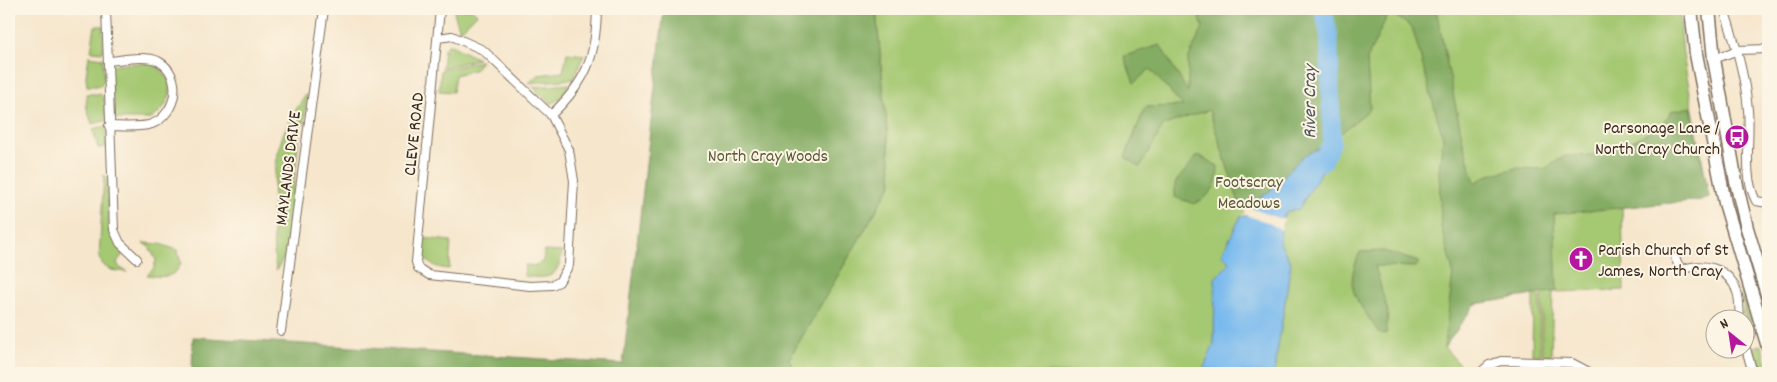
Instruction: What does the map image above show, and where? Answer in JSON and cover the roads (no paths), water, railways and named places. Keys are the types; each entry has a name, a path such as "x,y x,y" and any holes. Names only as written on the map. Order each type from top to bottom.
{"main road":[{"path":"1691,9 1698,64 1725,203 1768,347"},
{"path":"1709,9 1714,60 1747,228 1768,298"}],"street":[{"path":"106,9 114,230 120,243 137,259"},
{"name":"MAYLANDS DRIVE","path":"281,332 324,9"},
{"name":"CLEVE ROAD","path":"440,9 416,262 418,268 429,275 530,286 552,285 559,282 565,274 571,256 574,173 569,150 552,115"},
{"path":"438,38 452,36 483,50 552,115 568,100 581,81 590,61 596,39 597,9"},
{"path":"1724,9 1738,50 1748,110 1749,188 1756,201 1768,203"},
{"path":"1714,60 1738,50 1768,49"},
{"path":"108,61 148,59 157,61 169,72 174,97 167,114 149,125 109,126"},
{"path":"1675,258 1678,273 1699,266 1715,268 1727,275 1737,291 1739,310"},
{"path":"1749,360 1753,373"},
{"path":"1480,373 1489,365 1501,361 1572,363 1591,373"}],"water":[{"path":"1332,142 1331,156 1298,210 1292,209 1291,212 1288,210 1278,225 1281,229 1280,243 1291,263 1274,373 1202,373 1214,343 1215,278 1230,263 1222,254 1241,216 1246,216 1249,209 1246,208 1270,191 1303,156"}],"waterway":[{"name":"River Cray","path":"1322,162 1332,142 1329,35 1323,9"}],"place":[{"name":"Parsonage Lane / North Cray Church","path":"1737,137"},
{"name":"Parish Church of St James, North Cray","path":"1581,259"}],"park label":[{"name":"North Cray Woods","path":"768,155"},
{"name":"Footscray Meadows","path":"1249,191"}]}
